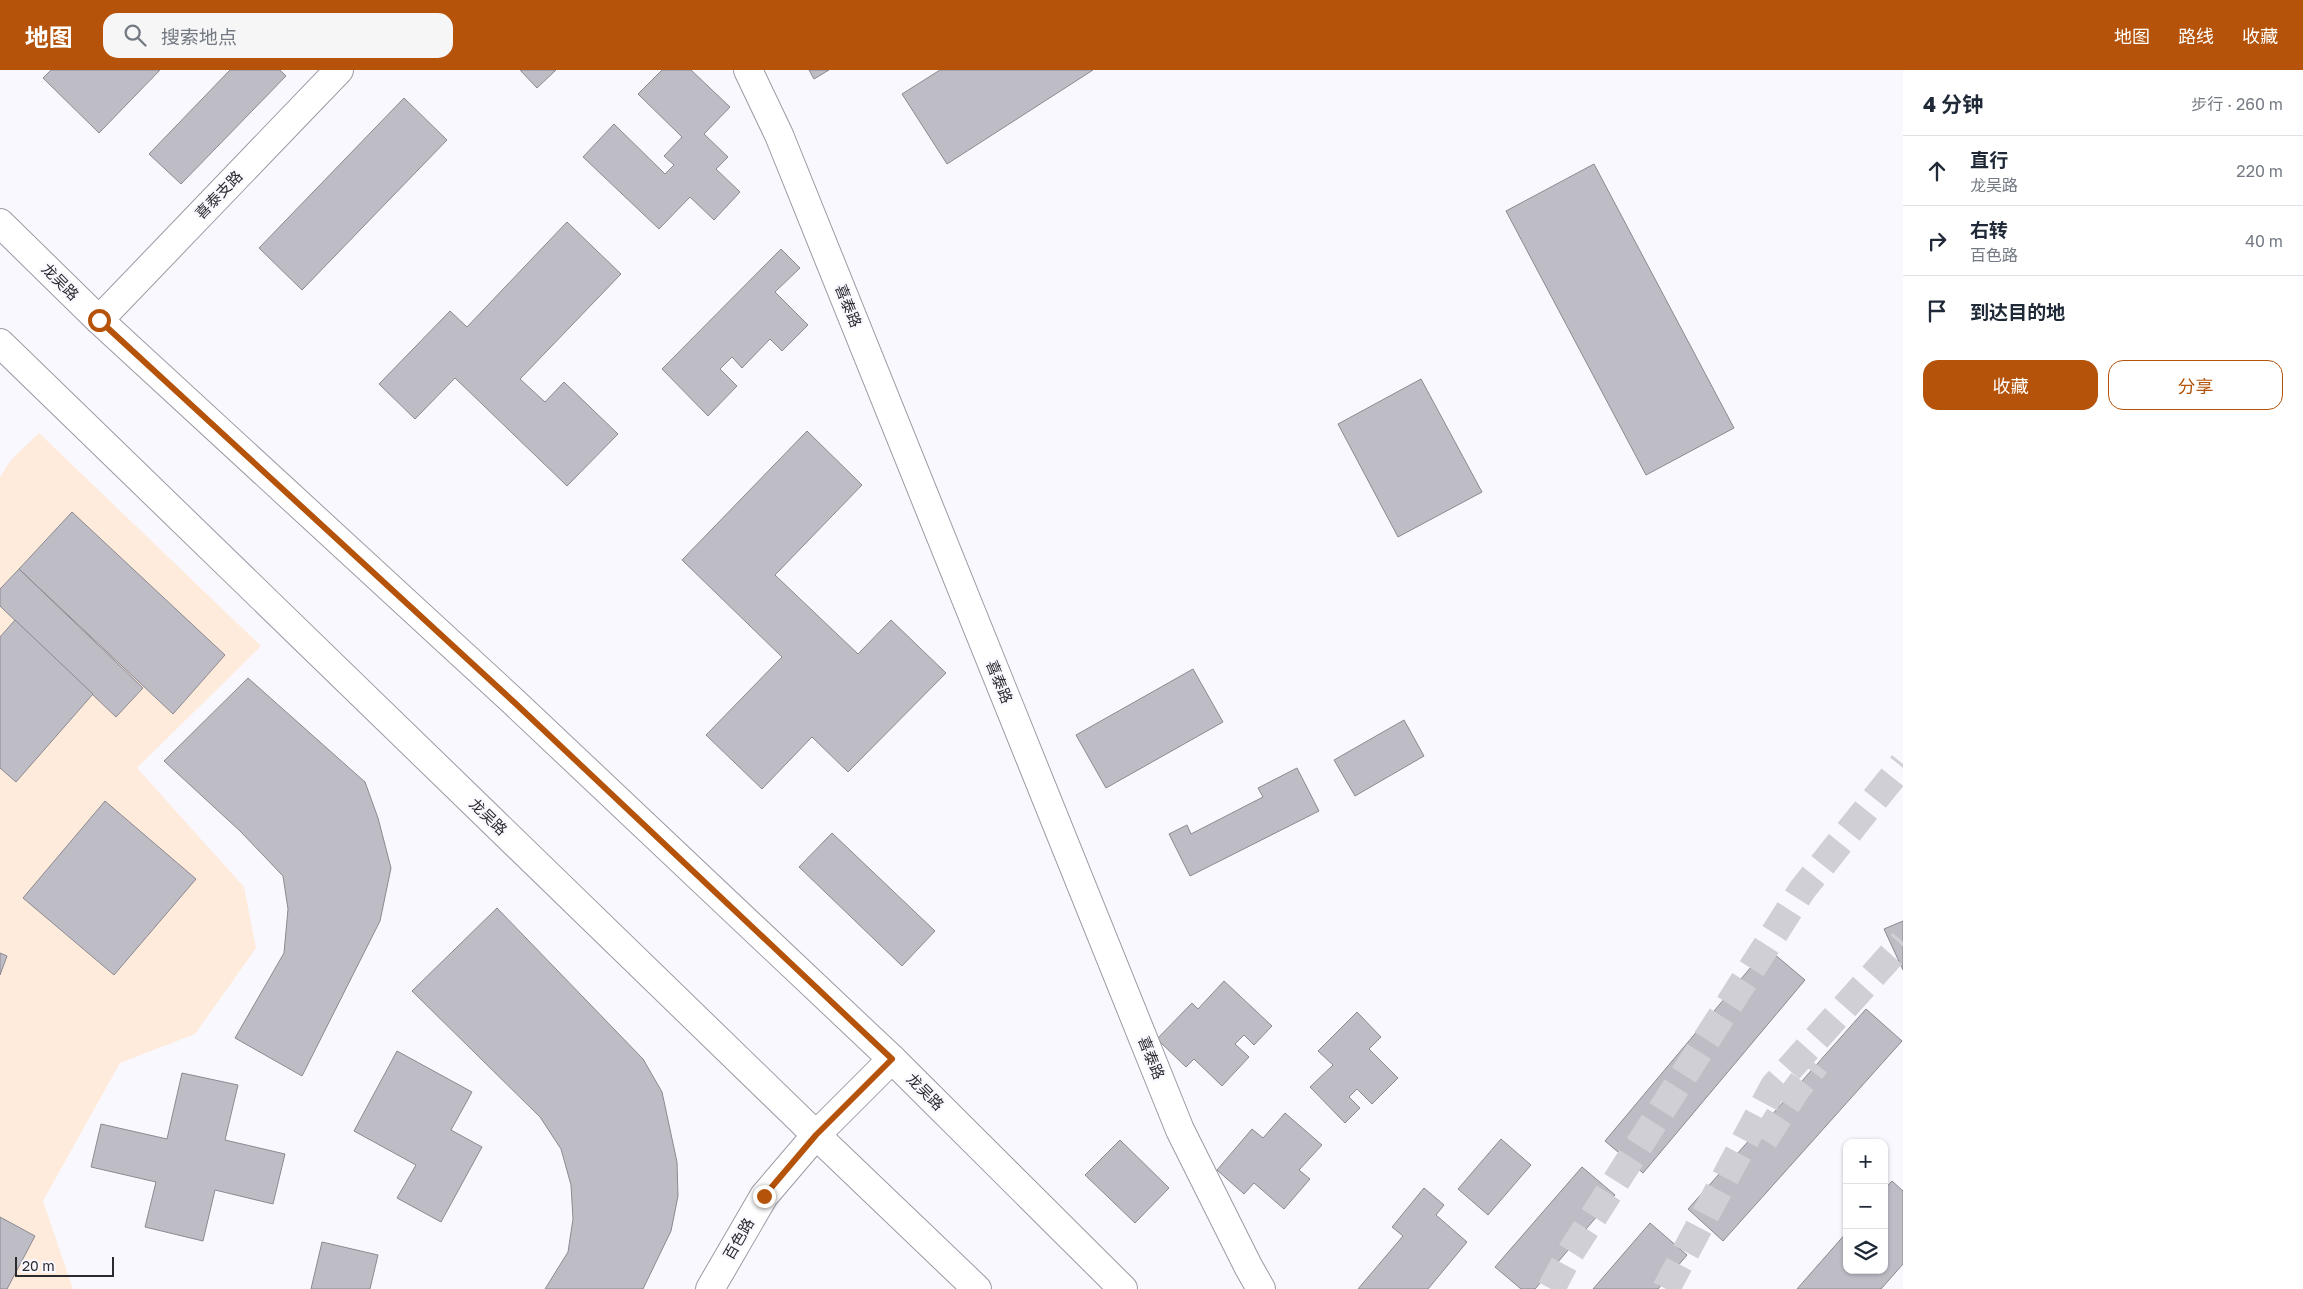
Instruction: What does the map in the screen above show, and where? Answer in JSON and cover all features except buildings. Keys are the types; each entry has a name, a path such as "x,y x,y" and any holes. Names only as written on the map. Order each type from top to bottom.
{"main road":[{"name":"喜泰支路","path":"99,320 339,70"},
{"name":"喜泰路","path":"748,70 782,144 1180,1130 1248,1266 1262,1289"},
{"name":"龙吴路","path":"0,223 99,320 522,710 892,1059 1123,1289"},
{"name":"龙吴路","path":"0,343 977,1289"},
{"name":"百色路","path":"710,1289 764,1196 816,1135 892,1059"}],"shaded area":[{"path":"39,433 261,646 137,768 244,887 256,948 195,1034 120,1063 43,1201 73,1289 0,1289 0,477 11,460"}],"tunnel":[{"path":"1551,1289 1569,1255 1802,890 1903,764"},
{"path":"1666,1289 1774,1086 1903,942"},
{"path":"1764,1140 1796,1090 1816,1064"}],"route":[{"path":"99,320 515,703 892,1059 816,1135 764,1196"}]}
